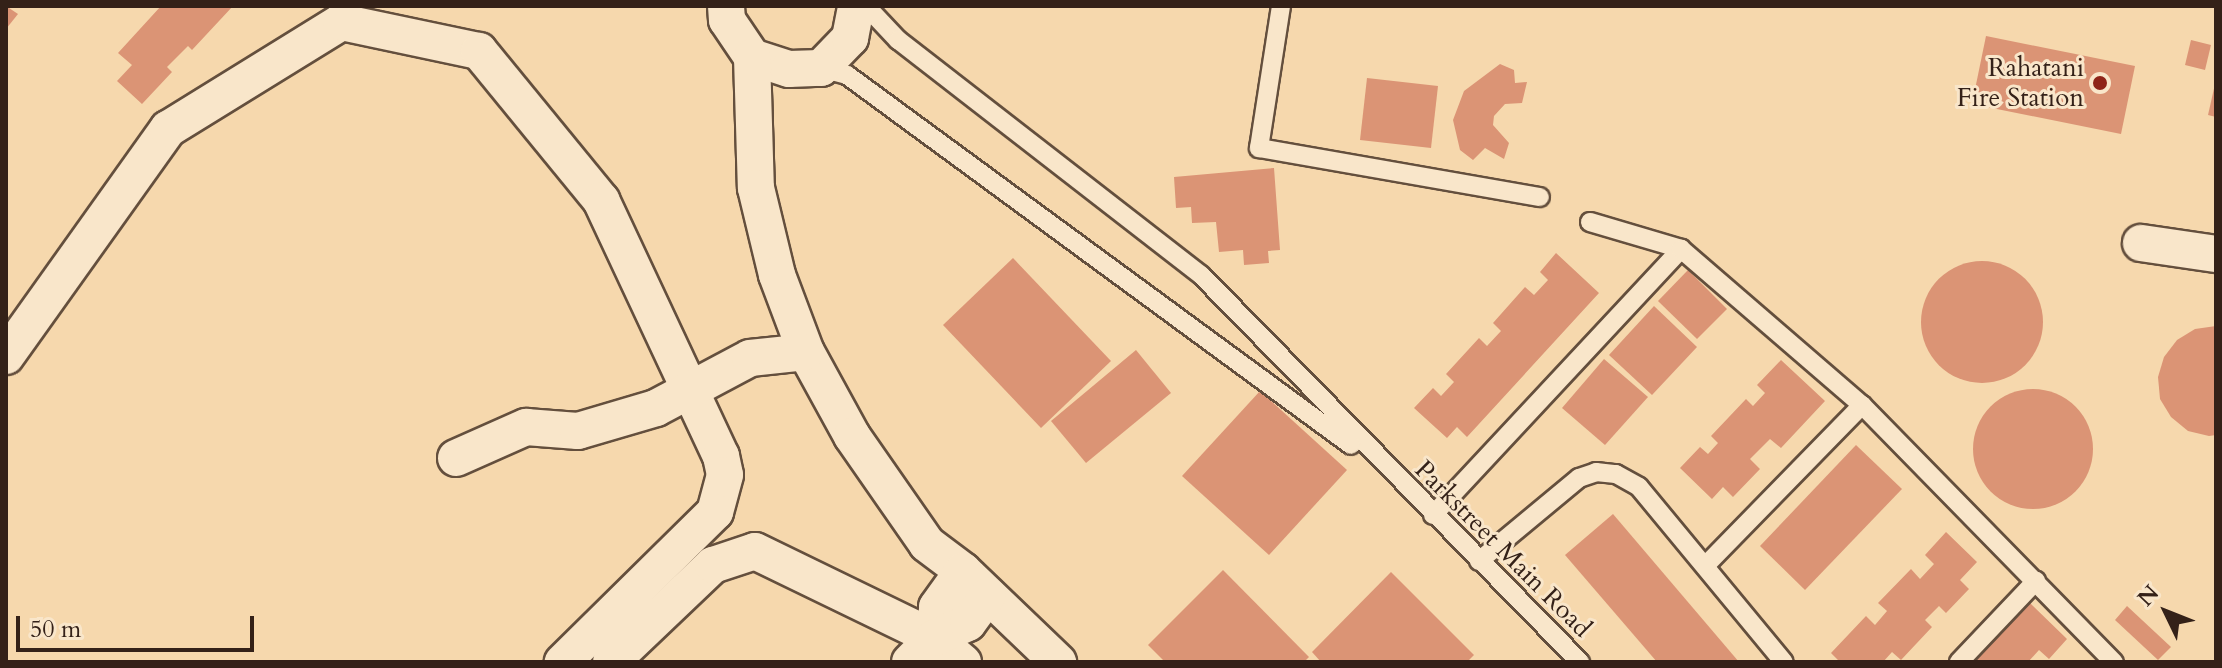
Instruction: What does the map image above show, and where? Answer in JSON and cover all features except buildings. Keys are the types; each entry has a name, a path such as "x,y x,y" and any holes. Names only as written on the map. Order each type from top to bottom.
{"street":[{"path":"726,6 727,20 752,57 756,188 777,275 806,352 852,436 927,544 976,583 1058,662"},
{"path":"752,57 789,69 821,68 850,38 856,6"},
{"path":"6,356 168,129 341,22 479,51 601,200 721,456 725,475 715,512 563,662"},
{"path":"2141,243 2216,254"},
{"path":"456,458 526,427 578,431 690,393 750,358 806,352"},
{"path":"611,662 713,565 755,551 922,650 963,662"},
{"path":"922,650 968,623 976,583"}],"lane":[{"path":"866,6 898,40 1201,275 1389,472"},
{"path":"1281,6 1259,148 1540,197"},
{"path":"821,68 847,75 1389,472"},
{"path":"1590,222 1681,249 1862,405 2114,662"},
{"path":"1433,515 1681,249"},
{"path":"1705,566 1862,405"},
{"name":"Parkstreet Main Road","path":"1389,472 1580,662"},
{"path":"1479,561 1579,478 1596,472 1616,474 1639,487 1784,662"},
{"path":"1959,662 2036,581"}],"place":[{"name":"Rahatani Fire Station","path":"2100,83"}]}
